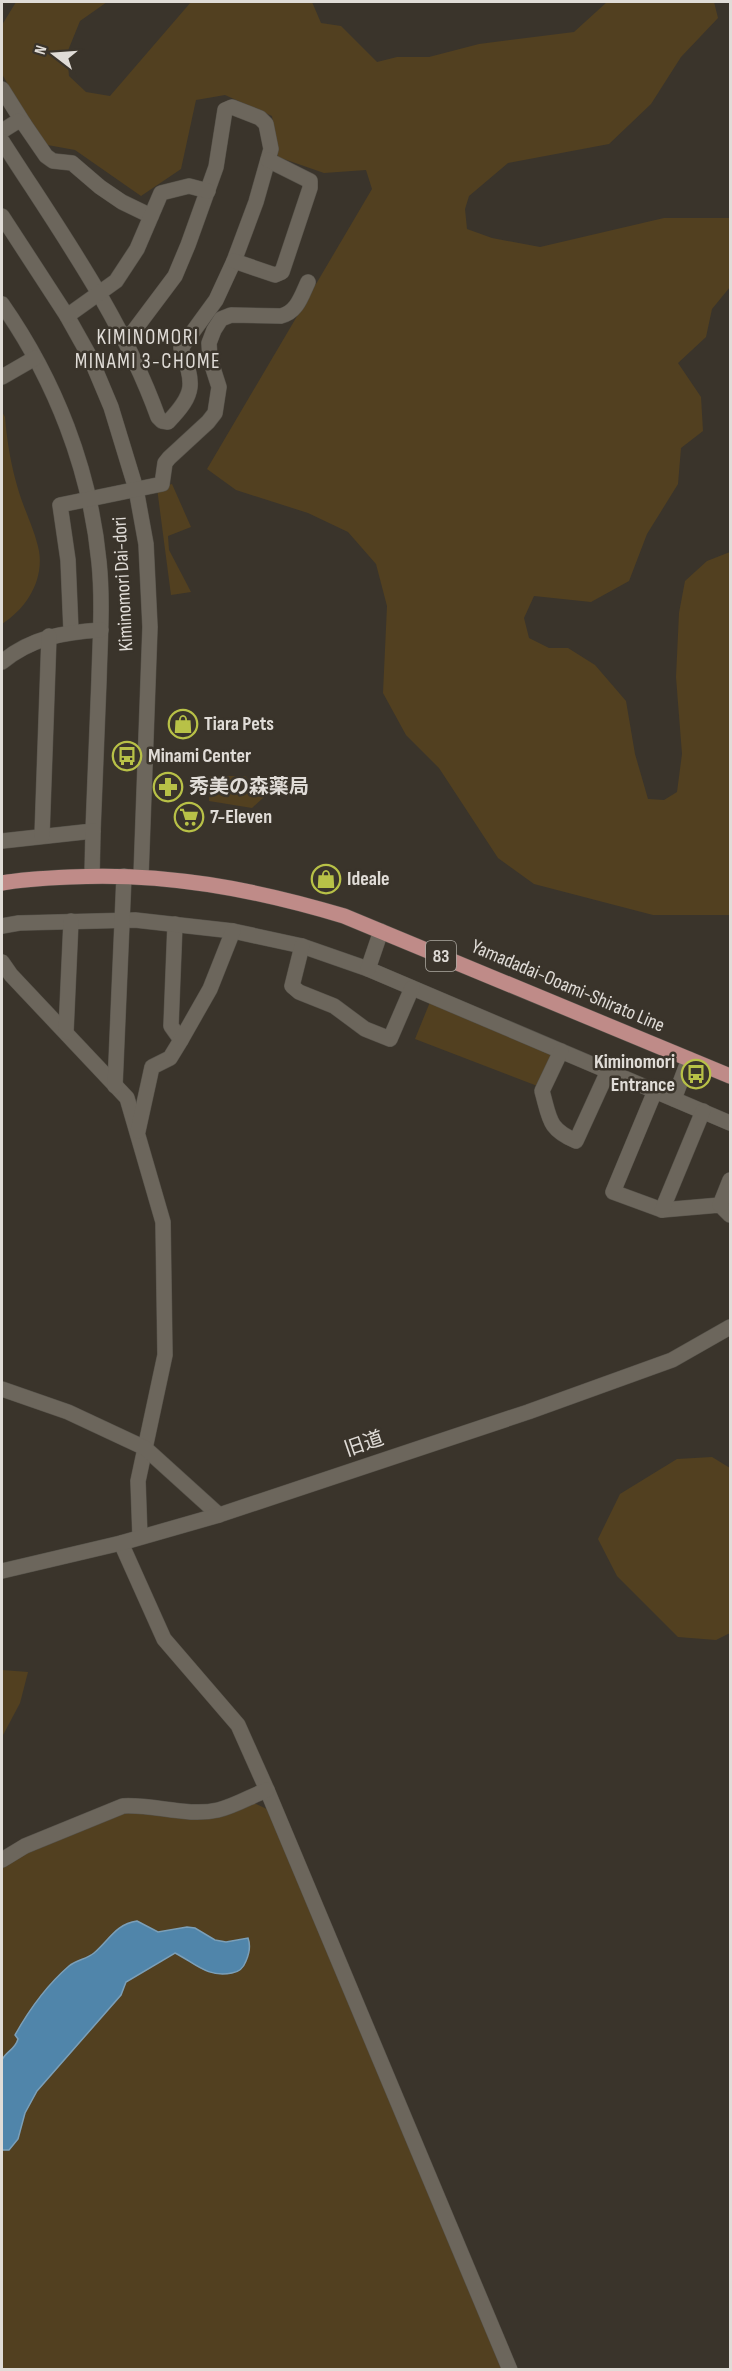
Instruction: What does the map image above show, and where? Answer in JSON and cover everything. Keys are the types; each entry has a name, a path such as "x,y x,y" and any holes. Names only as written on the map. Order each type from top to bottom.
{"main road":[{"name":"Yamadadai-Ooami-Shirato Line","path":"2,883 23,879 132,876 203,882 262,893 344,916 730,1076"}],"street":[{"path":"2,89 46,156 53,161 72,163 122,202 151,216"},
{"path":"2,141 100,294 146,384 158,417 162,422 168,422 184,405 192,379 181,348 216,300 234,261 256,202 271,149 266,124 260,118 232,107 225,110 216,167 175,276 133,332 124,338"},
{"path":"2,131 18,121 24,124"},
{"path":"234,261 275,275 282,272 310,188 310,181 268,160"},
{"path":"67,316 116,281 137,249 161,193 189,186 208,191"},
{"name":"Kiminomori Dai-dori","path":"2,216 67,316 90,357 111,407 131,490 138,567 142,689 132,876 123,920 116,1086"},
{"name":"Kiminomori Dai-dori","path":"2,235 61,326 83,366 131,490"},
{"path":"71,631 68,560 60,505 162,483 165,463 208,422 215,412 219,387 210,359 209,343 221,319 231,315 280,316 288,314 297,306 308,282"},
{"path":"2,304 20,330 35,358 71,436 89,499 99,561 101,630 92,876"},
{"path":"2,377 35,358"},
{"path":"2,662 26,646 49,636 71,631 101,630"},
{"path":"42,836 49,636"},
{"path":"2,841 93,831"},
{"path":"2,926 123,920 233,932 302,946 368,969 730,1123"},
{"path":"66,1032 71,921"},
{"path":"175,924 171,1026 181,1040"},
{"path":"368,969 381,931"},
{"path":"140,1537 138,1481 165,1355 164,1244 163,1222 138,1134 136,1108 152,1067 170,1058 210,989 233,932"},
{"path":"302,946 292,987 334,1006 365,1029 390,1039 412,988"},
{"path":"2,962 11,975 136,1108"},
{"path":"561,1051 542,1091 550,1122 559,1134 576,1141 608,1071"},
{"path":"674,1099 689,1059"},
{"path":"655,1091 613,1192 662,1210 725,1210 730,1180"},
{"path":"662,1210 703,1112"},
{"name":"旧道","path":"2,1571 121,1543 219,1515 579,1395 672,1360 730,1328"},
{"path":"2,1389 68,1412 145,1448 219,1515"},
{"path":"121,1543 164,1639 238,1725 510,2370"},
{"path":"2,1860 25,1846 123,1806 218,1810 267,1790"}],"shaded area":[{"path":"16,2 107,2 80,21 67,53 69,76 86,92 110,96 191,2 312,2 321,23 341,26 377,62 397,57 429,57 479,44 574,32 607,2 714,2 718,18 681,57 651,104 609,144 508,163 469,196 465,209 467,229 492,238 540,247 664,218 730,218 730,287 712,309 706,337 678,363 701,397 703,431 681,448 678,484 647,534 629,581 591,602 534,596 524,618 529,638 549,648 568,648 595,665 626,701 635,754 648,799 664,800 677,792 682,754 676,677 679,613 685,581 707,561 730,552 730,915 653,915 534,884 498,858 439,768 406,735 383,693 387,606 376,564 348,532 308,513 236,490 207,469 372,189 366,170 324,173 278,157 272,116 225,95 196,100 181,169 141,196 75,150 42,144 2,74 2,25"},
{"path":"2,412 5,417 20,497 37,543 40,562 36,583 26,602 2,624"},
{"path":"172,484 191,527 168,536 169,550 191,592 171,595 157,488"},
{"path":"210,776 245,776 264,797 252,808 209,801"},
{"path":"430,1002 550,1051 552,1056 540,1087 415,1039"},
{"path":"712,1457 730,1468 730,1633 716,1640 678,1637 617,1576 598,1539 620,1494 677,1459"},
{"path":"2,1670 28,1672 20,1703 2,1737"},
{"path":"254,1803 269,1810 503,2369 2,2369 2,1866 25,1850 123,1813"}],"water":[{"path":"137,1921 158,1932 187,1927 195,1928 215,1940 226,1942 248,1938 248,1956 240,1970 223,1974 208,1972 175,1953 126,1982 121,1995 37,2091 25,2113 18,2139 9,2150 2,2150 2,2060 17,2043 18,2039 15,2035 20,2026 32,2007 61,1973 75,1962 94,1953 118,1929"}],"place":[{"name":"Tiara Pets","path":"183,724"},
{"name":"Minami Center","path":"127,756"},
{"name":"秀美の森薬局","path":"168,787"},
{"name":"7-Eleven","path":"189,817"},
{"name":"Ideale","path":"326,879"},
{"name":"Kiminomori Entrance","path":"696,1074"}],"district":[{"name":"KIMINOMORI MINAMI 3-CHOME","path":"148,349"}]}
